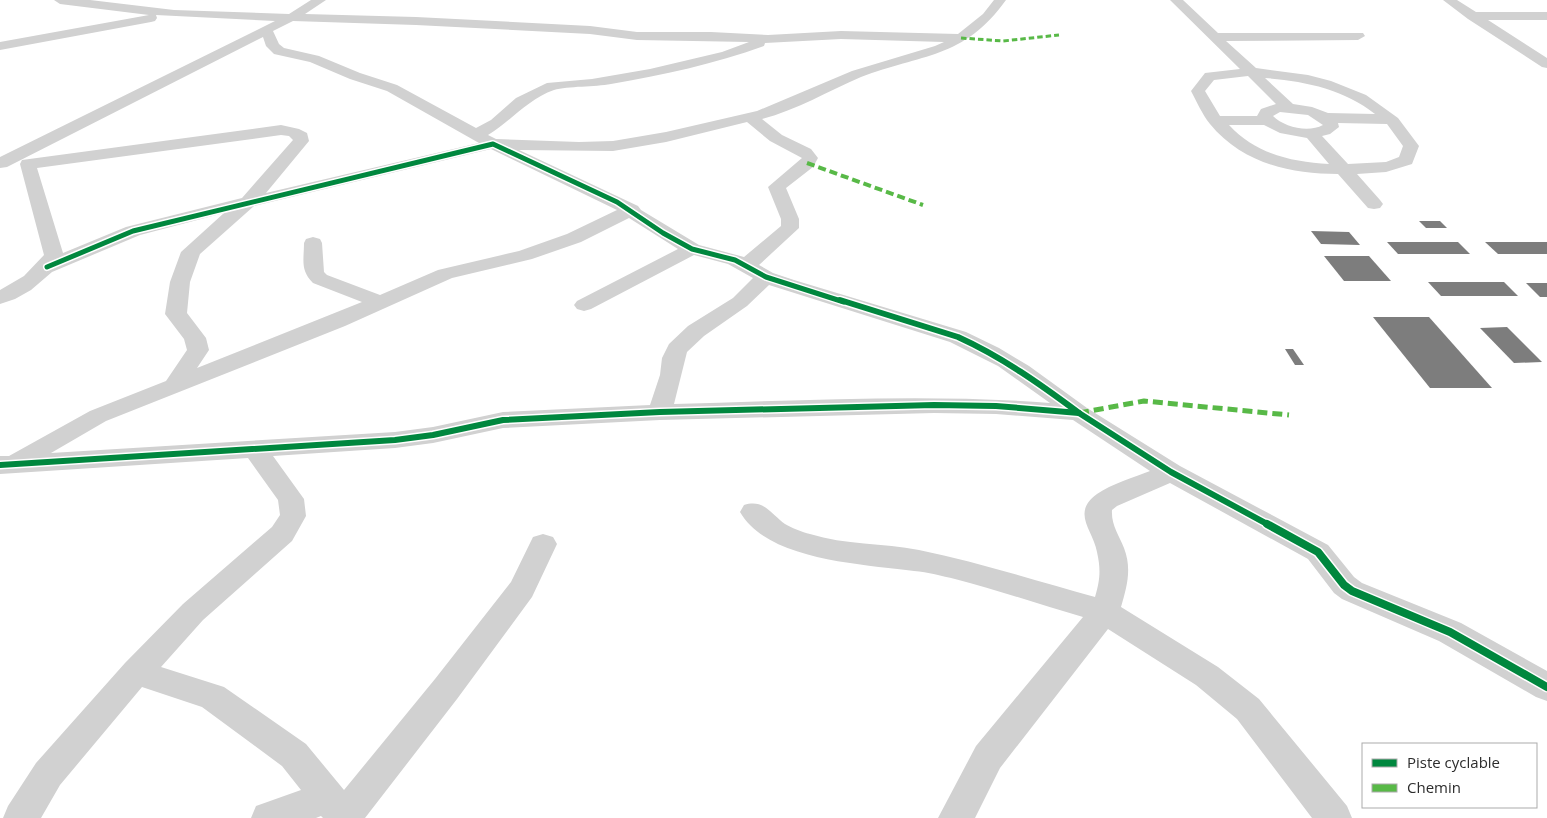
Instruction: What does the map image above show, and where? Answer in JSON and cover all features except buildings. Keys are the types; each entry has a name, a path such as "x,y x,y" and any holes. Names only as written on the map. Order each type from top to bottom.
{"street":[{"path":"60,0 174,14 416,21 590,30 628,36 768,39 841,35 961,38"},
{"path":"1,163 290,18 320,0"},
{"path":"0,298 10,294 47,267 133,232 484,139 579,147 612,146 666,137 787,105 879,66 940,49 961,38 987,17 1000,0"},
{"path":"1176,0 1288,107"},
{"path":"1449,0 1547,64"},
{"path":"0,46 239,3"},
{"path":"1472,16 1547,16"},
{"path":"268,33 273,46 279,51 314,59 355,76 392,88 484,139 594,190 632,210 662,233 692,249 724,257 766,276 958,337 983,348 1006,360 1079,413 1172,472 1318,552 1344,585 1352,591 1450,632 1547,687"},
{"path":"653,36 661,52 673,61 677,67"},
{"path":"1214,37 1358,36"},
{"path":"484,139 496,123 520,101 552,86 612,80 677,67 726,56 768,39"},
{"path":"1532,54 1547,54"},
{"path":"1250,72 1296,75 1356,94 1390,119 1411,146 1406,160 1394,168 1343,169 1296,166 1272,161 1255,154 1216,121 1198,91 1210,76 1250,72"},
{"path":"1267,120 1266,112 1288,107 1310,111 1326,118 1390,119"},
{"path":"746,266 790,228 790,221 776,187 810,158 807,154 776,138 749,116"},
{"path":"1216,121 1267,120 1290,131 1311,133 1320,132 1331,127 1326,118"},
{"path":"47,267 54,255 28,164 281,130 293,132 301,136 301,141 248,202 191,252 180,282 176,314 195,338 198,350 175,384"},
{"path":"1311,133 1374,204"},
{"path":"1,163 26,159"},
{"path":"6,465 98,416 337,321 445,274 525,255 574,238 632,210"},
{"path":"313,243 314,273 320,278 380,302"},
{"path":"584,305 692,249"},
{"path":"660,412 671,375 673,358 677,349 696,331 740,302 766,276"},
{"path":"6,465 395,440 433,435 503,420 660,412 934,405 996,406 1079,413"},
{"path":"21,818 48,774 136,672 193,612 282,534 293,516 291,499 255,449"},
{"path":"956,818 988,757 1105,612 1115,576 1110,550 1098,521 1099,508 1108,499 1172,472"},
{"path":"754,512 777,532 806,544 873,556 916,560 957,569 1105,612 1208,676 1248,709 1334,818"},
{"path":"269,818 339,811 446,689 522,589 543,544"},
{"path":"136,672 213,697 294,756 339,811"}],"marked path":[{"path":"961,38 1003,41 1059,35"},
{"path":"807,163 923,205"},
{"path":"1079,413 1144,401 1289,415"}],"cycle path":[{"path":"47,267 133,231 493,144 617,202 663,233 692,249 735,260 766,277 975,344 1006,361 1079,413"},
{"path":"0,465 395,440 433,435 503,420 660,412 934,405 996,406 1079,413 1171,472 1318,552 1344,585 1352,591 1450,632 1547,687"}]}
